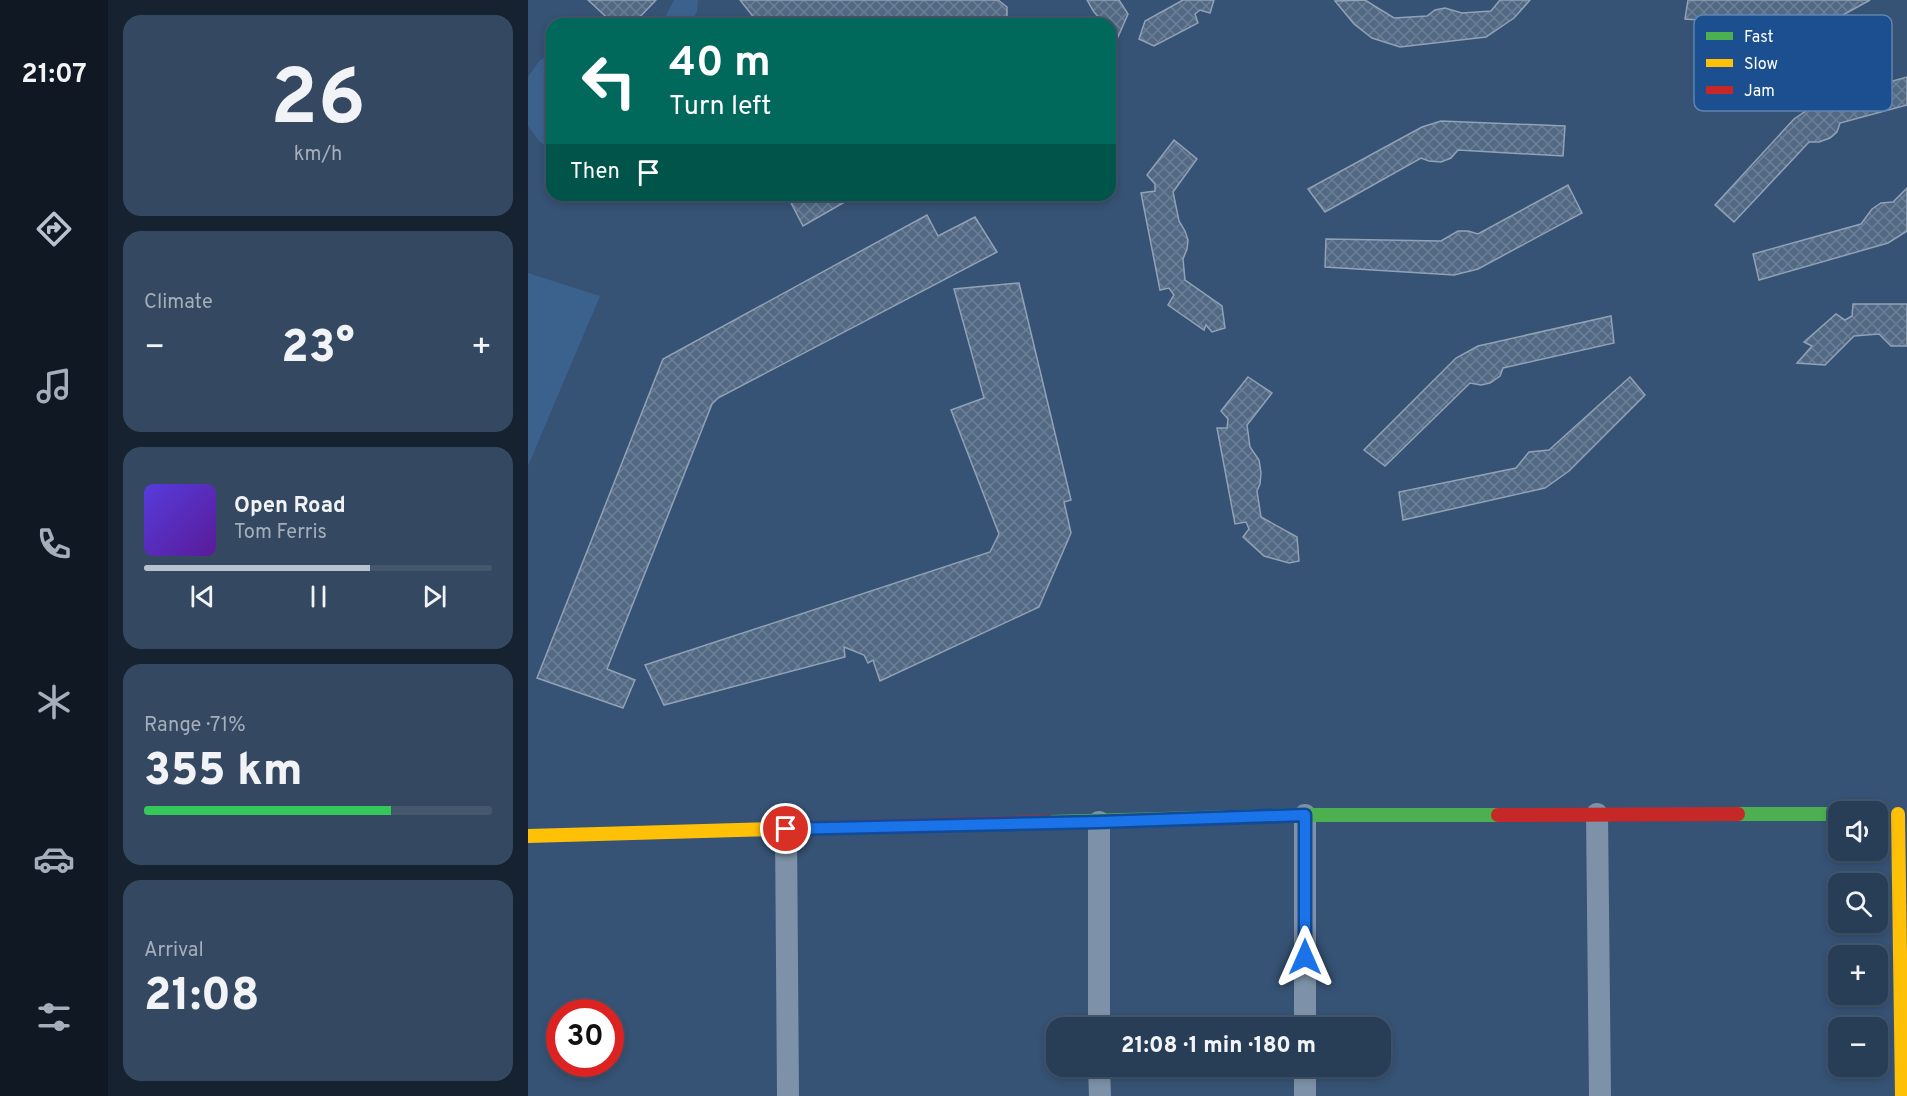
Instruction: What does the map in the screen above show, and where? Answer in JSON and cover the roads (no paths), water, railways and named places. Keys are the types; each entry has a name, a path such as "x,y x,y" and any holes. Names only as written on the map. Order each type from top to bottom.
{"street":[{"path":"1598,814 1600,1096"},
{"path":"528,836 1305,815 1828,814"},
{"path":"1894,814 1902,1096"},
{"path":"1305,815 1305,1017"},
{"path":"1099,822 1099,1017"},
{"path":"786,829 788,1096"},
{"path":"1100,1077 1100,1096"},
{"path":"1305,1077 1305,1096"}],"water":[{"path":"674,0 698,0 697,12 693,18 665,18"},
{"path":"546,57 546,147 528,126 528,77 540,60"},
{"path":"528,273 600,296 528,466"}]}
